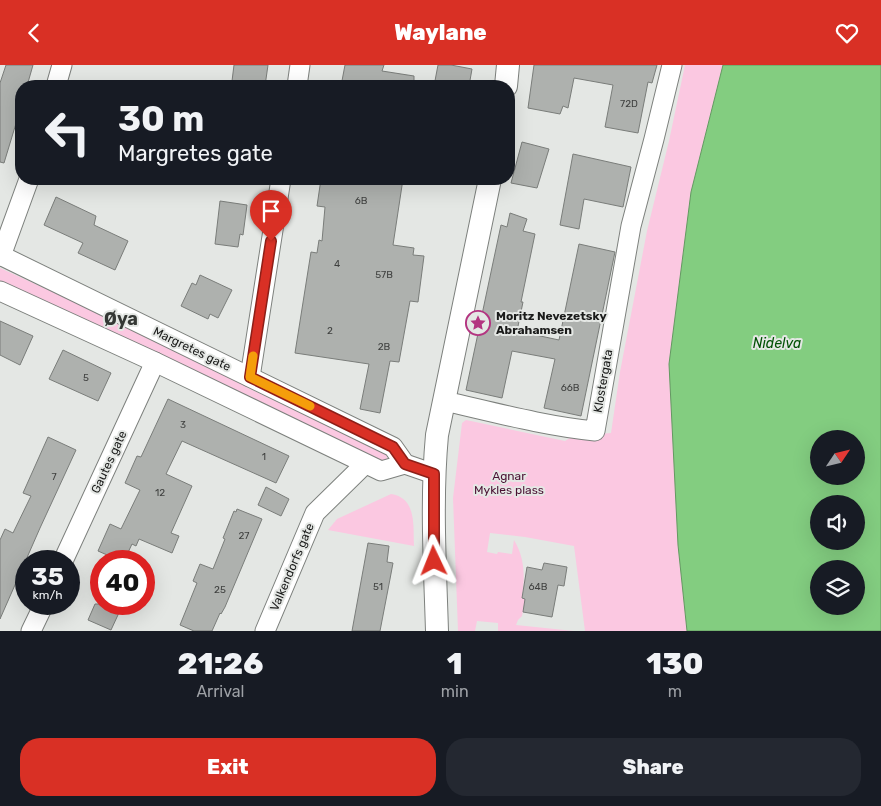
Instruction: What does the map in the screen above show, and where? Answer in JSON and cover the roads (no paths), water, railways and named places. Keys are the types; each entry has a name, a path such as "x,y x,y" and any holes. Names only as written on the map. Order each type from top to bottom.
{"street":[{"path":"58,80 62,65"},
{"path":"298,80 300,65"},
{"path":"507,80 508,65"},
{"name":"Klostergata","path":"444,401 594,431 631,226 672,65"},
{"path":"1,255 27,185"},
{"path":"250,377 280,185"},
{"path":"437,631 433,527 437,435 489,185"},
{"name":"Margretes gate","path":"1,255 393,447 405,464"},
{"path":"0,291 381,471 405,464 434,474"},
{"name":"Gautes gate","path":"68,550 155,363"},
{"name":"Valkendorfs gate","path":"265,631 315,513 365,464"},
{"path":"31,631 39,615"}],"water":[{"name":"Nidelva","path":"723,65 881,65 881,631 687,631 678,545 669,364 691,192"}],"place":[{"name":"Moritz Nevezetsky Abrahamsen","path":"478,323"}],"district":[{"name":"Øya","path":"121,319"}],"park label":[{"name":"Agnar Mykles plass","path":"509,483"}]}
